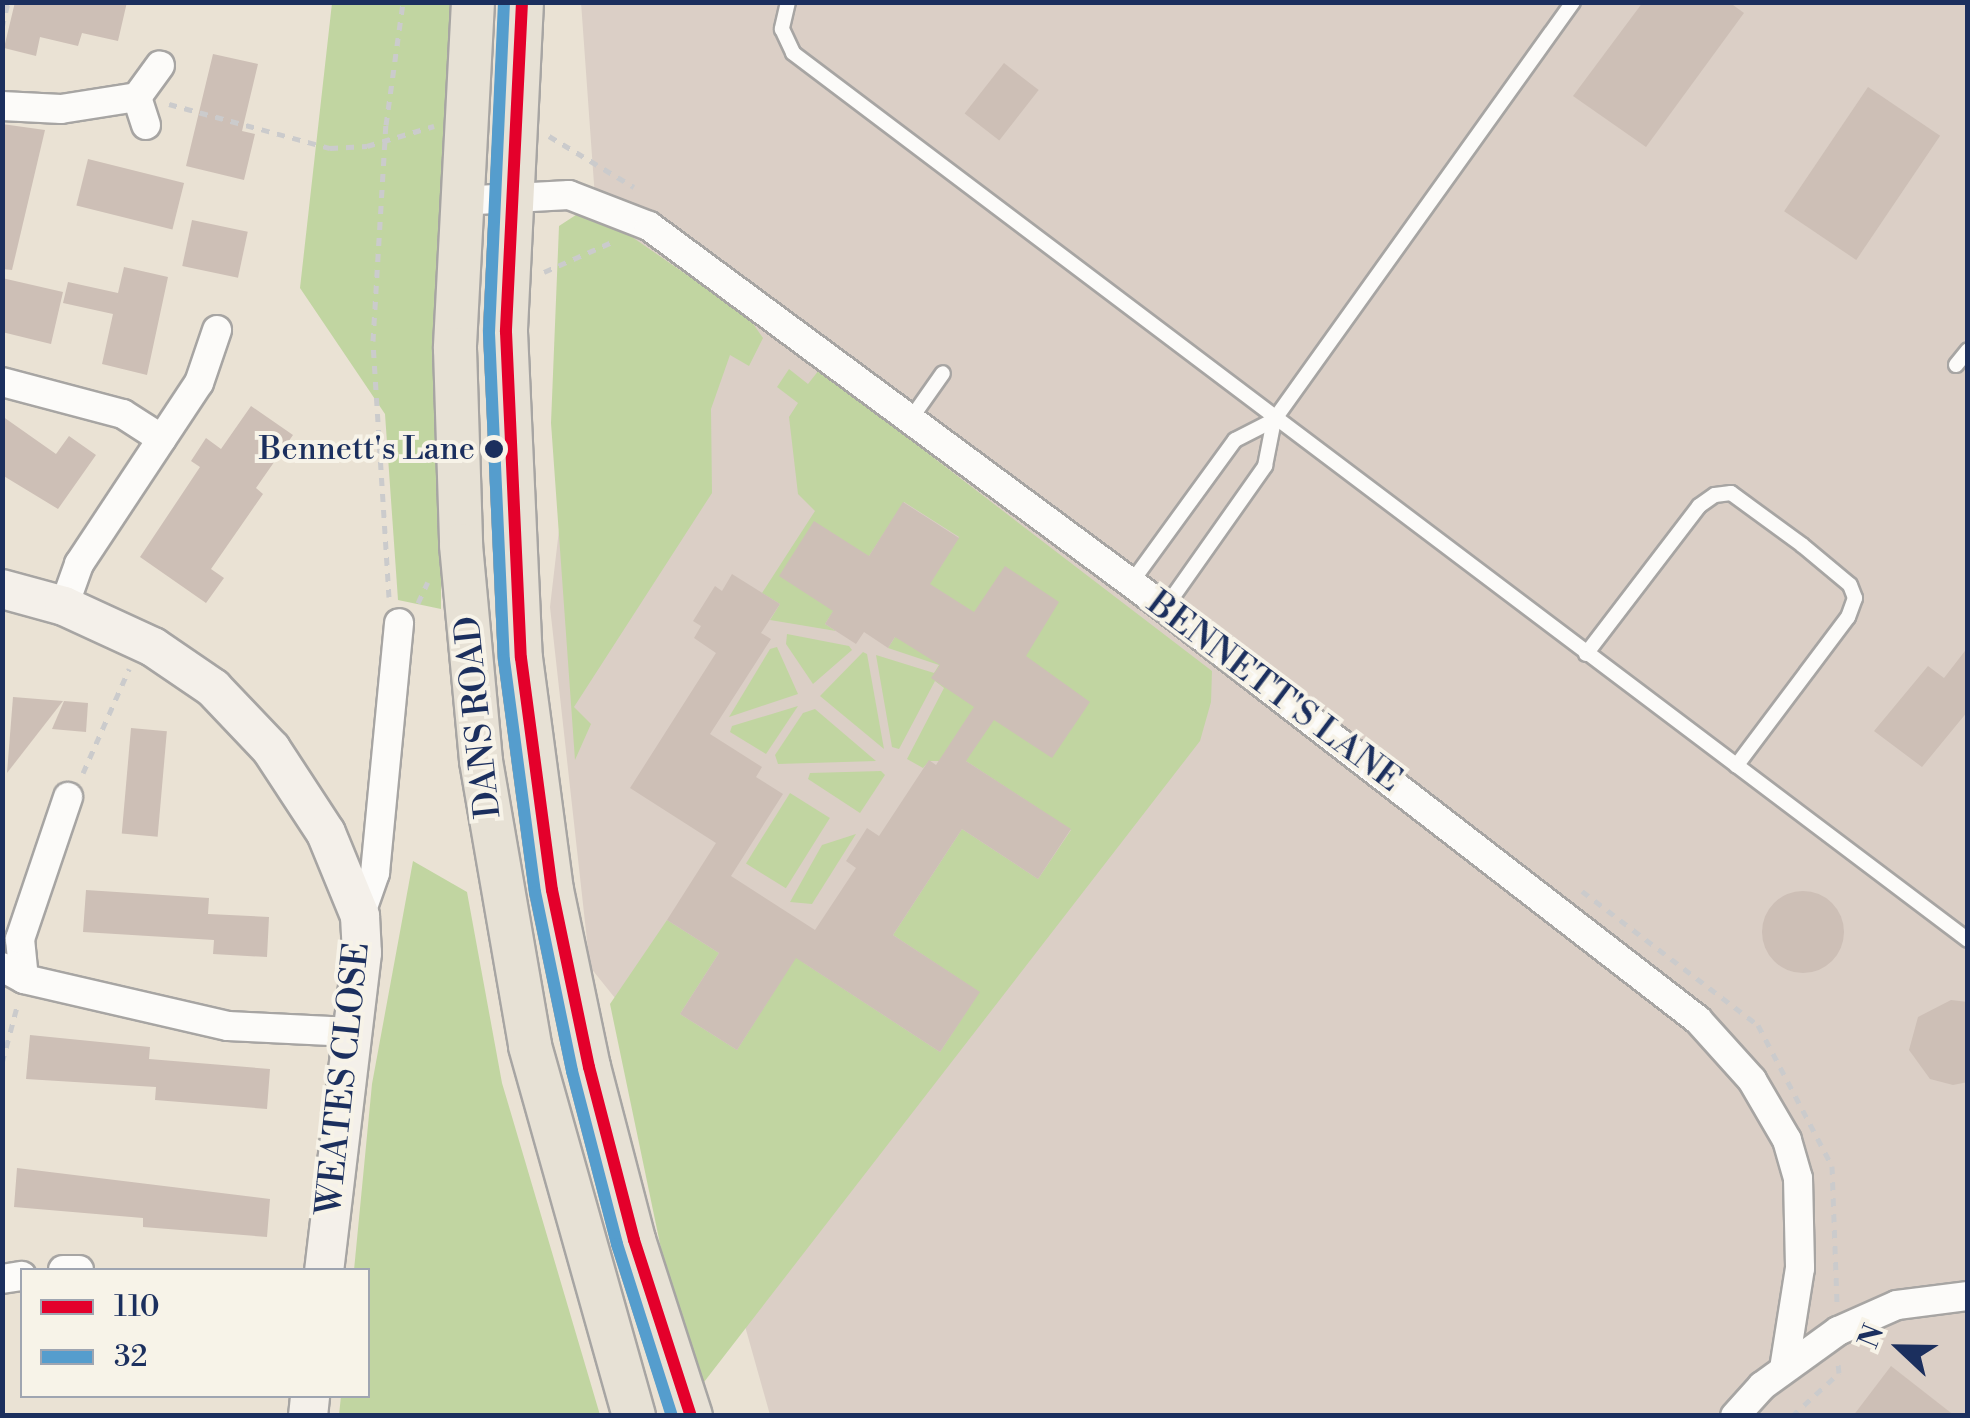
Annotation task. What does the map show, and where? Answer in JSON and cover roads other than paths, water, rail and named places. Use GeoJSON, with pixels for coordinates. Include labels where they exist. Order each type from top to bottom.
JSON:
{"type":"FeatureCollection","features":[{"type":"Feature","properties":{"kind":"main road","name":"DANS ROAD"},"geometry":{"type":"LineString","coordinates":[[472,2],[458,201],[460,545],[500,898],[558,1162],[634,1416]]}},
{"type":"Feature","properties":{"kind":"main road","name":"DANS ROAD"},"geometry":{"type":"LineString","coordinates":[[522,2],[509,195],[510,492],[521,658],[552,890],[634,1240],[691,1416]]}},
{"type":"Feature","properties":{"kind":"street"},"geometry":{"type":"LineString","coordinates":[[2,106],[61,109],[137,97],[160,65]]}},
{"type":"Feature","properties":{"kind":"street"},"geometry":{"type":"LineString","coordinates":[[137,97],[146,125]]}},
{"type":"Feature","properties":{"kind":"street","name":"BENNETT'S LANE"},"geometry":{"type":"LineString","coordinates":[[458,201],[509,195],[569,195],[631,215],[1164,608],[1669,995],[1727,1048],[1772,1113],[1798,1178],[1800,1268],[1784,1369]]}},
{"type":"Feature","properties":{"kind":"street"},"geometry":{"type":"LineString","coordinates":[[64,606],[79,564],[200,383],[218,330]]}},
{"type":"Feature","properties":{"kind":"street"},"geometry":{"type":"LineString","coordinates":[[2,382],[123,414],[162,439]]}},
{"type":"Feature","properties":{"kind":"street","name":"WEATES CLOSE"},"geometry":{"type":"LineString","coordinates":[[2,589],[64,606],[141,642],[212,688],[271,749],[326,834],[360,916],[324,1268]]}},
{"type":"Feature","properties":{"kind":"street"},"geometry":{"type":"LineString","coordinates":[[360,916],[376,873],[399,623]]}},
{"type":"Feature","properties":{"kind":"street"},"geometry":{"type":"LineString","coordinates":[[68,796],[20,938],[13,974],[228,1026],[351,1032]]}},
{"type":"Feature","properties":{"kind":"street"},"geometry":{"type":"LineString","coordinates":[[1735,1416],[1784,1369],[1865,1317],[1927,1298],[1968,1296]]}},
{"type":"Feature","properties":{"kind":"lane"},"geometry":{"type":"LineString","coordinates":[[788,2],[782,28],[793,53],[1274,420],[1968,940]]}},
{"type":"Feature","properties":{"kind":"lane"},"geometry":{"type":"LineString","coordinates":[[1164,608],[1265,466],[1274,420],[1572,2]]}},
{"type":"Feature","properties":{"kind":"lane"},"geometry":{"type":"LineString","coordinates":[[1956,364],[1968,350]]}},
{"type":"Feature","properties":{"kind":"lane"},"geometry":{"type":"LineString","coordinates":[[910,420],[944,373]]}},
{"type":"Feature","properties":{"kind":"lane"},"geometry":{"type":"LineString","coordinates":[[1131,584],[1235,440],[1274,420]]}},
{"type":"Feature","properties":{"kind":"lane"},"geometry":{"type":"LineString","coordinates":[[1586,654],[1699,506],[1715,495],[1730,493],[1802,545],[1850,585],[1855,598],[1848,617],[1736,766]]}},
{"type":"Feature","properties":{"kind":"place","name":"Bennett's Lane"},"geometry":{"type":"Point","coordinates":[494,449]}}]}
